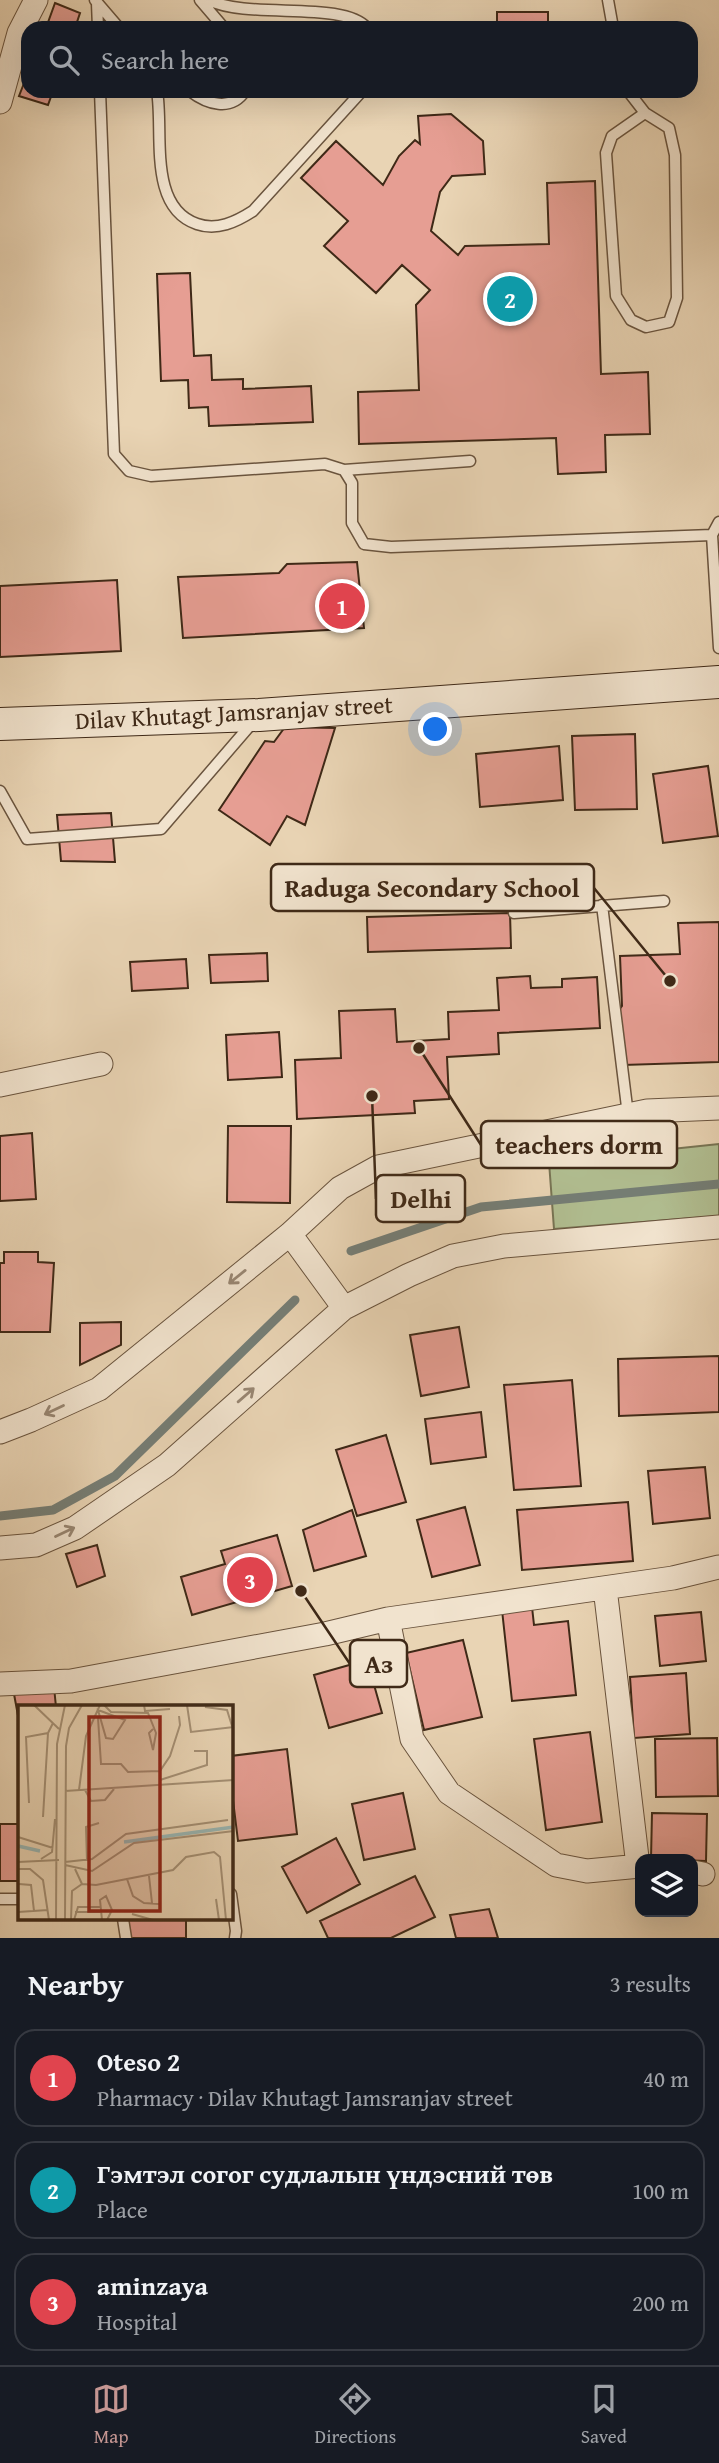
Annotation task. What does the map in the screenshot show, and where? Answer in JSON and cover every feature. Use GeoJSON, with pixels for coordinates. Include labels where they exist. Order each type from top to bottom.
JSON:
{"type":"FeatureCollection","features":[{"type":"Feature","properties":{"kind":"main road","name":"Dilav Khutagt Jamsranjav street"},"geometry":{"type":"LineString","coordinates":[[0,723],[259,715],[719,682]]}},
{"type":"Feature","properties":{"kind":"street"},"geometry":{"type":"LineString","coordinates":[[25,21],[36,0]]}},
{"type":"Feature","properties":{"kind":"street"},"geometry":{"type":"LineString","coordinates":[[0,102],[21,29]]}},
{"type":"Feature","properties":{"kind":"street"},"geometry":{"type":"LineString","coordinates":[[0,1084],[101,1064]]}},
{"type":"Feature","properties":{"kind":"street"},"geometry":{"type":"LineString","coordinates":[[0,1432],[99,1389],[290,1234],[340,1188],[378,1167],[647,1111],[719,1108]]}},
{"type":"Feature","properties":{"kind":"street"},"geometry":{"type":"LineString","coordinates":[[0,1548],[36,1545],[75,1528],[167,1465],[344,1308],[408,1275],[453,1256],[504,1246],[719,1227]]}},
{"type":"Feature","properties":{"kind":"street"},"geometry":{"type":"LineString","coordinates":[[290,1234],[344,1308]]}},
{"type":"Feature","properties":{"kind":"street"},"geometry":{"type":"LineString","coordinates":[[0,1684],[71,1681],[325,1634],[388,1619],[673,1578],[719,1567]]}},
{"type":"Feature","properties":{"kind":"street"},"geometry":{"type":"LineString","coordinates":[[605,1588],[638,1854]]}},
{"type":"Feature","properties":{"kind":"street"},"geometry":{"type":"LineString","coordinates":[[388,1619],[412,1739],[449,1793],[556,1865],[587,1871],[635,1866]]}},
{"type":"Feature","properties":{"kind":"lane"},"geometry":{"type":"LineString","coordinates":[[200,0],[218,21]]}},
{"type":"Feature","properties":{"kind":"lane"},"geometry":{"type":"LineString","coordinates":[[208,0],[245,8],[337,8],[354,14],[360,21]]}},
{"type":"Feature","properties":{"kind":"lane"},"geometry":{"type":"LineString","coordinates":[[608,0],[612,21]]}},
{"type":"Feature","properties":{"kind":"lane"},"geometry":{"type":"LineString","coordinates":[[96,1],[97,21]]}},
{"type":"Feature","properties":{"kind":"lane"},"geometry":{"type":"LineString","coordinates":[[96,1],[113,21]]}},
{"type":"Feature","properties":{"kind":"lane"},"geometry":{"type":"LineString","coordinates":[[100,98],[114,454],[129,471],[151,476],[325,464],[344,470],[470,461]]}},
{"type":"Feature","properties":{"kind":"lane"},"geometry":{"type":"LineString","coordinates":[[158,98],[167,196],[185,218],[194,223],[215,227],[253,211],[356,98]]}},
{"type":"Feature","properties":{"kind":"lane"},"geometry":{"type":"LineString","coordinates":[[202,98],[225,105],[238,98]]}},
{"type":"Feature","properties":{"kind":"lane"},"geometry":{"type":"LineString","coordinates":[[633,98],[645,113],[669,128],[676,155],[677,299],[669,321],[646,327],[631,320],[616,296],[606,153],[612,136],[645,113]]}},
{"type":"Feature","properties":{"kind":"lane"},"geometry":{"type":"LineString","coordinates":[[344,470],[352,483],[352,523],[364,544],[391,547],[712,535]]}},
{"type":"Feature","properties":{"kind":"lane"},"geometry":{"type":"LineString","coordinates":[[719,522],[712,535],[719,648]]}},
{"type":"Feature","properties":{"kind":"lane"},"geometry":{"type":"LineString","coordinates":[[0,791],[27,839],[161,828],[259,715]]}},
{"type":"Feature","properties":{"kind":"lane"},"geometry":{"type":"LineString","coordinates":[[514,913],[664,901]]}},
{"type":"Feature","properties":{"kind":"lane"},"geometry":{"type":"LineString","coordinates":[[602,905],[628,1115]]}},
{"type":"Feature","properties":{"kind":"lane"},"geometry":{"type":"LineString","coordinates":[[0,1899],[18,1899]]}},
{"type":"Feature","properties":{"kind":"lane"},"geometry":{"type":"LineString","coordinates":[[233,1909],[235,1938]]}},
{"type":"Feature","properties":{"kind":"lane"},"geometry":{"type":"LineString","coordinates":[[123,1920],[126,1938]]}},
{"type":"Feature","properties":{"kind":"green space"},"geometry":{"type":"Polygon","coordinates":[[[719,1144],[719,1216],[554,1229],[549,1162],[719,1144]]]}},
{"type":"Feature","properties":{"kind":"building"},"geometry":{"type":"Polygon","coordinates":[[[55,3],[80,13],[77,21],[49,21],[55,3]]]}},
{"type":"Feature","properties":{"kind":"building"},"geometry":{"type":"Polygon","coordinates":[[[497,12],[548,12],[548,21],[497,21],[497,12]]]}},
{"type":"Feature","properties":{"kind":"building"},"geometry":{"type":"Polygon","coordinates":[[[25,98],[50,98],[48,105],[25,98]]]}},
{"type":"Feature","properties":{"kind":"building"},"geometry":{"type":"Polygon","coordinates":[[[451,114],[483,141],[485,174],[452,176],[440,192],[431,231],[458,255],[465,246],[549,244],[547,183],[595,181],[601,374],[648,372],[650,434],[605,435],[606,472],[558,474],[556,438],[359,444],[358,392],[419,390],[416,305],[430,290],[402,265],[376,293],[324,246],[348,221],[301,178],[336,141],[383,185],[399,156],[415,140],[420,144],[418,116],[451,114]]]}},
{"type":"Feature","properties":{"kind":"building"},"geometry":{"type":"Polygon","coordinates":[[[190,273],[194,356],[211,355],[212,380],[243,379],[243,389],[311,386],[313,422],[209,426],[208,407],[189,408],[188,380],[161,381],[157,274],[190,273]]]}},
{"type":"Feature","properties":{"kind":"building"},"geometry":{"type":"Polygon","coordinates":[[[357,562],[364,628],[183,638],[178,577],[279,573],[287,564],[357,562]]]}},
{"type":"Feature","properties":{"kind":"building"},"geometry":{"type":"Polygon","coordinates":[[[117,580],[121,651],[0,657],[0,586],[117,580]]]}},
{"type":"Feature","properties":{"kind":"building"},"geometry":{"type":"Polygon","coordinates":[[[285,727],[335,728],[305,825],[287,816],[270,845],[219,810],[265,741],[274,742],[285,727]]]}},
{"type":"Feature","properties":{"kind":"building"},"geometry":{"type":"Polygon","coordinates":[[[635,734],[637,809],[575,810],[572,736],[635,734]]]}},
{"type":"Feature","properties":{"kind":"building"},"geometry":{"type":"Polygon","coordinates":[[[559,746],[563,800],[480,807],[476,754],[559,746]]]}},
{"type":"Feature","properties":{"kind":"building"},"geometry":{"type":"Polygon","coordinates":[[[708,766],[718,836],[663,843],[653,774],[708,766]]]}},
{"type":"Feature","properties":{"kind":"building"},"geometry":{"type":"Polygon","coordinates":[[[111,813],[115,862],[61,861],[57,815],[111,813]]]}},
{"type":"Feature","properties":{"kind":"building"},"geometry":{"type":"Polygon","coordinates":[[[510,913],[511,948],[368,952],[367,917],[510,913]]]}},
{"type":"Feature","properties":{"kind":"building"},"geometry":{"type":"Polygon","coordinates":[[[719,922],[719,1062],[623,1065],[619,1010],[622,1006],[620,956],[680,954],[678,923],[719,922]]]}},
{"type":"Feature","properties":{"kind":"building"},"geometry":{"type":"Polygon","coordinates":[[[267,953],[268,981],[211,983],[209,955],[267,953]]]}},
{"type":"Feature","properties":{"kind":"building"},"geometry":{"type":"Polygon","coordinates":[[[186,959],[188,988],[132,991],[130,962],[186,959]]]}},
{"type":"Feature","properties":{"kind":"building"},"geometry":{"type":"Polygon","coordinates":[[[530,976],[531,988],[562,987],[562,979],[597,977],[600,1028],[498,1033],[499,1054],[447,1057],[449,1099],[414,1101],[415,1113],[297,1119],[295,1060],[341,1058],[339,1011],[395,1009],[397,1042],[449,1039],[448,1012],[499,1010],[497,978],[530,976]]]}},
{"type":"Feature","properties":{"kind":"building"},"geometry":{"type":"Polygon","coordinates":[[[279,1032],[282,1077],[228,1080],[226,1035],[279,1032]]]}},
{"type":"Feature","properties":{"kind":"building"},"geometry":{"type":"Polygon","coordinates":[[[228,1126],[291,1126],[290,1203],[227,1202],[228,1126]]]}},
{"type":"Feature","properties":{"kind":"building"},"geometry":{"type":"Polygon","coordinates":[[[32,1133],[36,1199],[0,1201],[0,1136],[32,1133]]]}},
{"type":"Feature","properties":{"kind":"building"},"geometry":{"type":"Polygon","coordinates":[[[4,1252],[38,1252],[38,1262],[54,1263],[50,1332],[0,1332],[0,1263],[4,1263],[4,1252]]]}},
{"type":"Feature","properties":{"kind":"building"},"geometry":{"type":"Polygon","coordinates":[[[121,1322],[121,1345],[80,1365],[80,1323],[121,1322]]]}},
{"type":"Feature","properties":{"kind":"building"},"geometry":{"type":"Polygon","coordinates":[[[459,1327],[469,1387],[421,1396],[410,1335],[459,1327]]]}},
{"type":"Feature","properties":{"kind":"building"},"geometry":{"type":"Polygon","coordinates":[[[719,1356],[719,1412],[619,1416],[618,1359],[719,1356]]]}},
{"type":"Feature","properties":{"kind":"building"},"geometry":{"type":"Polygon","coordinates":[[[572,1380],[581,1486],[514,1490],[504,1385],[572,1380]]]}},
{"type":"Feature","properties":{"kind":"building"},"geometry":{"type":"Polygon","coordinates":[[[481,1412],[486,1457],[431,1464],[425,1419],[481,1412]]]}},
{"type":"Feature","properties":{"kind":"building"},"geometry":{"type":"Polygon","coordinates":[[[386,1435],[406,1502],[357,1516],[336,1450],[386,1435]]]}},
{"type":"Feature","properties":{"kind":"building"},"geometry":{"type":"Polygon","coordinates":[[[705,1467],[710,1518],[653,1524],[648,1471],[705,1467]]]}},
{"type":"Feature","properties":{"kind":"building"},"geometry":{"type":"Polygon","coordinates":[[[628,1502],[633,1561],[522,1570],[517,1510],[628,1502]]]}},
{"type":"Feature","properties":{"kind":"building"},"geometry":{"type":"Polygon","coordinates":[[[465,1507],[480,1565],[432,1577],[417,1520],[465,1507]]]}},
{"type":"Feature","properties":{"kind":"building"},"geometry":{"type":"Polygon","coordinates":[[[352,1510],[366,1556],[314,1571],[303,1530],[352,1510]]]}},
{"type":"Feature","properties":{"kind":"building"},"geometry":{"type":"Polygon","coordinates":[[[277,1535],[292,1586],[192,1615],[181,1577],[225,1564],[221,1551],[277,1535]]]}},
{"type":"Feature","properties":{"kind":"building"},"geometry":{"type":"Polygon","coordinates":[[[97,1545],[105,1576],[77,1587],[66,1554],[97,1545]]]}},
{"type":"Feature","properties":{"kind":"building"},"geometry":{"type":"Polygon","coordinates":[[[532,1607],[534,1625],[568,1621],[576,1695],[512,1701],[502,1610],[532,1607]]]}},
{"type":"Feature","properties":{"kind":"building"},"geometry":{"type":"Polygon","coordinates":[[[701,1612],[706,1661],[660,1666],[655,1616],[701,1612]]]}},
{"type":"Feature","properties":{"kind":"building"},"geometry":{"type":"Polygon","coordinates":[[[463,1640],[482,1717],[424,1730],[406,1653],[463,1640]]]}},
{"type":"Feature","properties":{"kind":"building"},"geometry":{"type":"Polygon","coordinates":[[[367,1660],[382,1713],[329,1728],[314,1675],[367,1660]]]}},
{"type":"Feature","properties":{"kind":"building"},"geometry":{"type":"Polygon","coordinates":[[[686,1673],[690,1734],[634,1738],[630,1677],[686,1673]]]}},
{"type":"Feature","properties":{"kind":"building"},"geometry":{"type":"Polygon","coordinates":[[[54,1687],[56,1705],[18,1705],[18,1716],[14,1694],[54,1687]]]}},
{"type":"Feature","properties":{"kind":"building"},"geometry":{"type":"Polygon","coordinates":[[[590,1732],[602,1822],[546,1830],[534,1739],[590,1732]]]}},
{"type":"Feature","properties":{"kind":"building"},"geometry":{"type":"Polygon","coordinates":[[[717,1738],[718,1796],[656,1797],[655,1739],[717,1738]]]}},
{"type":"Feature","properties":{"kind":"building"},"geometry":{"type":"Polygon","coordinates":[[[287,1749],[297,1834],[238,1841],[233,1800],[233,1756],[287,1749]]]}},
{"type":"Feature","properties":{"kind":"building"},"geometry":{"type":"Polygon","coordinates":[[[403,1793],[415,1849],[364,1860],[352,1804],[403,1793]]]}},
{"type":"Feature","properties":{"kind":"building"},"geometry":{"type":"Polygon","coordinates":[[[652,1813],[707,1814],[706,1861],[698,1861],[698,1854],[651,1854],[652,1813]]]}},
{"type":"Feature","properties":{"kind":"building"},"geometry":{"type":"Polygon","coordinates":[[[0,1824],[18,1824],[18,1881],[0,1881],[0,1824]]]}},
{"type":"Feature","properties":{"kind":"building"},"geometry":{"type":"Polygon","coordinates":[[[336,1838],[360,1884],[307,1913],[282,1867],[336,1838]]]}},
{"type":"Feature","properties":{"kind":"building"},"geometry":{"type":"Polygon","coordinates":[[[415,1876],[435,1917],[391,1938],[328,1938],[320,1921],[415,1876]]]}},
{"type":"Feature","properties":{"kind":"building"},"geometry":{"type":"Polygon","coordinates":[[[489,1909],[498,1938],[456,1938],[450,1915],[489,1909]]]}},
{"type":"Feature","properties":{"kind":"building"},"geometry":{"type":"Polygon","coordinates":[[[124,1920],[186,1920],[186,1938],[124,1938],[124,1920]]]}},
{"type":"Feature","properties":{"kind":"waterway"},"geometry":{"type":"LineString","coordinates":[[351,1251],[481,1207],[719,1184]]}},
{"type":"Feature","properties":{"kind":"waterway"},"geometry":{"type":"LineString","coordinates":[[0,1516],[53,1510],[115,1476],[295,1300]]}},
{"type":"Feature","properties":{"kind":"place","name":"Гэмтэл согог судлалын үндэсний төв"},"geometry":{"type":"Point","coordinates":[510,299]}},
{"type":"Feature","properties":{"kind":"place","name":"Oteso 2"},"geometry":{"type":"Point","coordinates":[342,606]}},
{"type":"Feature","properties":{"kind":"place","name":"Raduga Secondary School"},"geometry":{"type":"Point","coordinates":[670,981]}},
{"type":"Feature","properties":{"kind":"place","name":"teachers dorm"},"geometry":{"type":"Point","coordinates":[419,1048]}},
{"type":"Feature","properties":{"kind":"place","name":"Delhi"},"geometry":{"type":"Point","coordinates":[372,1096]}},
{"type":"Feature","properties":{"kind":"place","name":"aminzaya"},"geometry":{"type":"Point","coordinates":[250,1580]}},
{"type":"Feature","properties":{"kind":"place","name":"Аз"},"geometry":{"type":"Point","coordinates":[301,1591]}}]}
